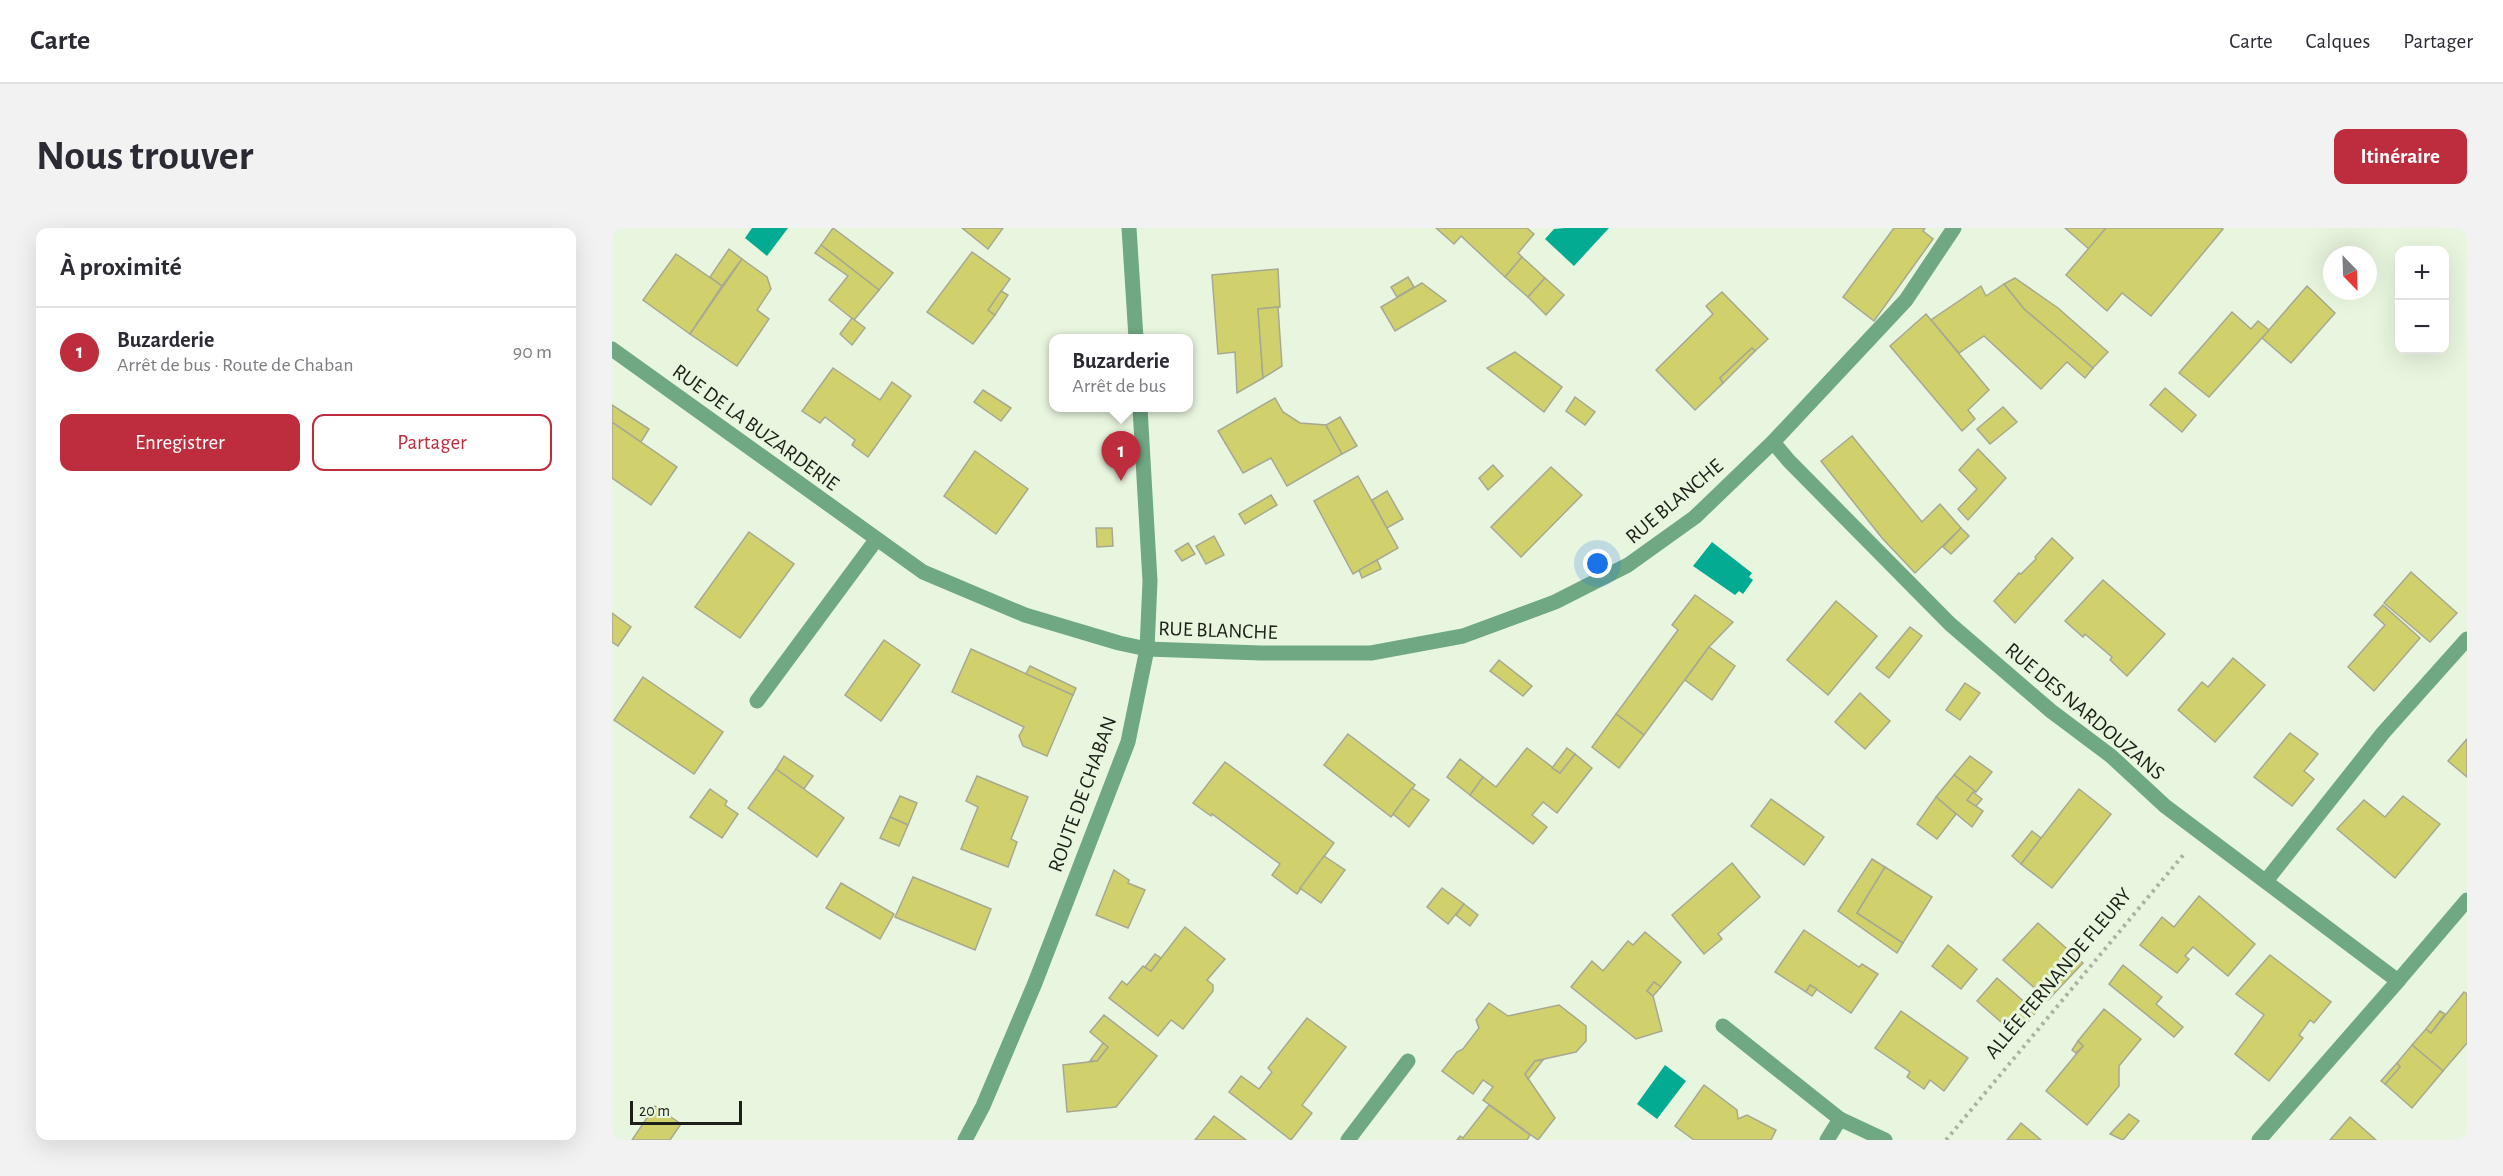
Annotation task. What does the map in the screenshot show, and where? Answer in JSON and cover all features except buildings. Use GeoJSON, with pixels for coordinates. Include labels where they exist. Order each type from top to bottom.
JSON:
{"type":"FeatureCollection","features":[{"type":"Feature","properties":{"kind":"street"},"geometry":{"type":"LineString","coordinates":[[1129,228],[1136,334]]}},
{"type":"Feature","properties":{"kind":"street","name":"RUE BLANCHE"},"geometry":{"type":"LineString","coordinates":[[1147,649],[1261,653],[1371,653],[1463,636],[1555,602],[1628,565],[1695,517],[1773,442],[1906,300],[1953,228]]}},
{"type":"Feature","properties":{"kind":"street","name":"RUE DE LA BUZARDERIE"},"geometry":{"type":"LineString","coordinates":[[612,349],[922,572],[1025,615],[1147,649]]}},
{"type":"Feature","properties":{"kind":"street","name":"ROUTE DE CHABAN"},"geometry":{"type":"LineString","coordinates":[[965,1140],[983,1106],[1035,983],[1128,742],[1147,649],[1150,581],[1140,412]]}},
{"type":"Feature","properties":{"kind":"street","name":"RUE DES NARDOUZANS"},"geometry":{"type":"LineString","coordinates":[[1773,442],[1950,624],[2051,711],[2111,756],[2164,806],[2202,832],[2398,981]]}},
{"type":"Feature","properties":{"kind":"street"},"geometry":{"type":"LineString","coordinates":[[757,701],[876,540]]}},
{"type":"Feature","properties":{"kind":"street"},"geometry":{"type":"LineString","coordinates":[[2266,881],[2383,733],[2467,639]]}},
{"type":"Feature","properties":{"kind":"street"},"geometry":{"type":"LineString","coordinates":[[2259,1140],[2467,900]]}},
{"type":"Feature","properties":{"kind":"street"},"geometry":{"type":"LineString","coordinates":[[1723,1026],[1840,1119],[1885,1140]]}},
{"type":"Feature","properties":{"kind":"street"},"geometry":{"type":"LineString","coordinates":[[1348,1140],[1408,1061]]}},
{"type":"Feature","properties":{"kind":"street"},"geometry":{"type":"LineString","coordinates":[[1827,1140],[1840,1119]]}},
{"type":"Feature","properties":{"kind":"path","name":"ALLÉE FERNANDE FLEURY"},"geometry":{"type":"LineString","coordinates":[[1946,1140],[2202,832]]}},
{"type":"Feature","properties":{"kind":"water"},"geometry":{"type":"Polygon","coordinates":[[[752,228],[788,228],[767,256],[745,238],[752,228]]]}},
{"type":"Feature","properties":{"kind":"water"},"geometry":{"type":"Polygon","coordinates":[[[1609,228],[1574,266],[1545,239],[1554,229],[1609,228]]]}},
{"type":"Feature","properties":{"kind":"water"},"geometry":{"type":"Polygon","coordinates":[[[1712,542],[1752,573],[1749,577],[1753,580],[1743,594],[1739,591],[1735,595],[1693,566],[1712,542]]]}},
{"type":"Feature","properties":{"kind":"water"},"geometry":{"type":"Polygon","coordinates":[[[1665,1065],[1686,1081],[1657,1119],[1637,1104],[1665,1065]]]}},
{"type":"Feature","properties":{"kind":"place","name":"Buzarderie"},"geometry":{"type":"Point","coordinates":[1121,481]}}]}
